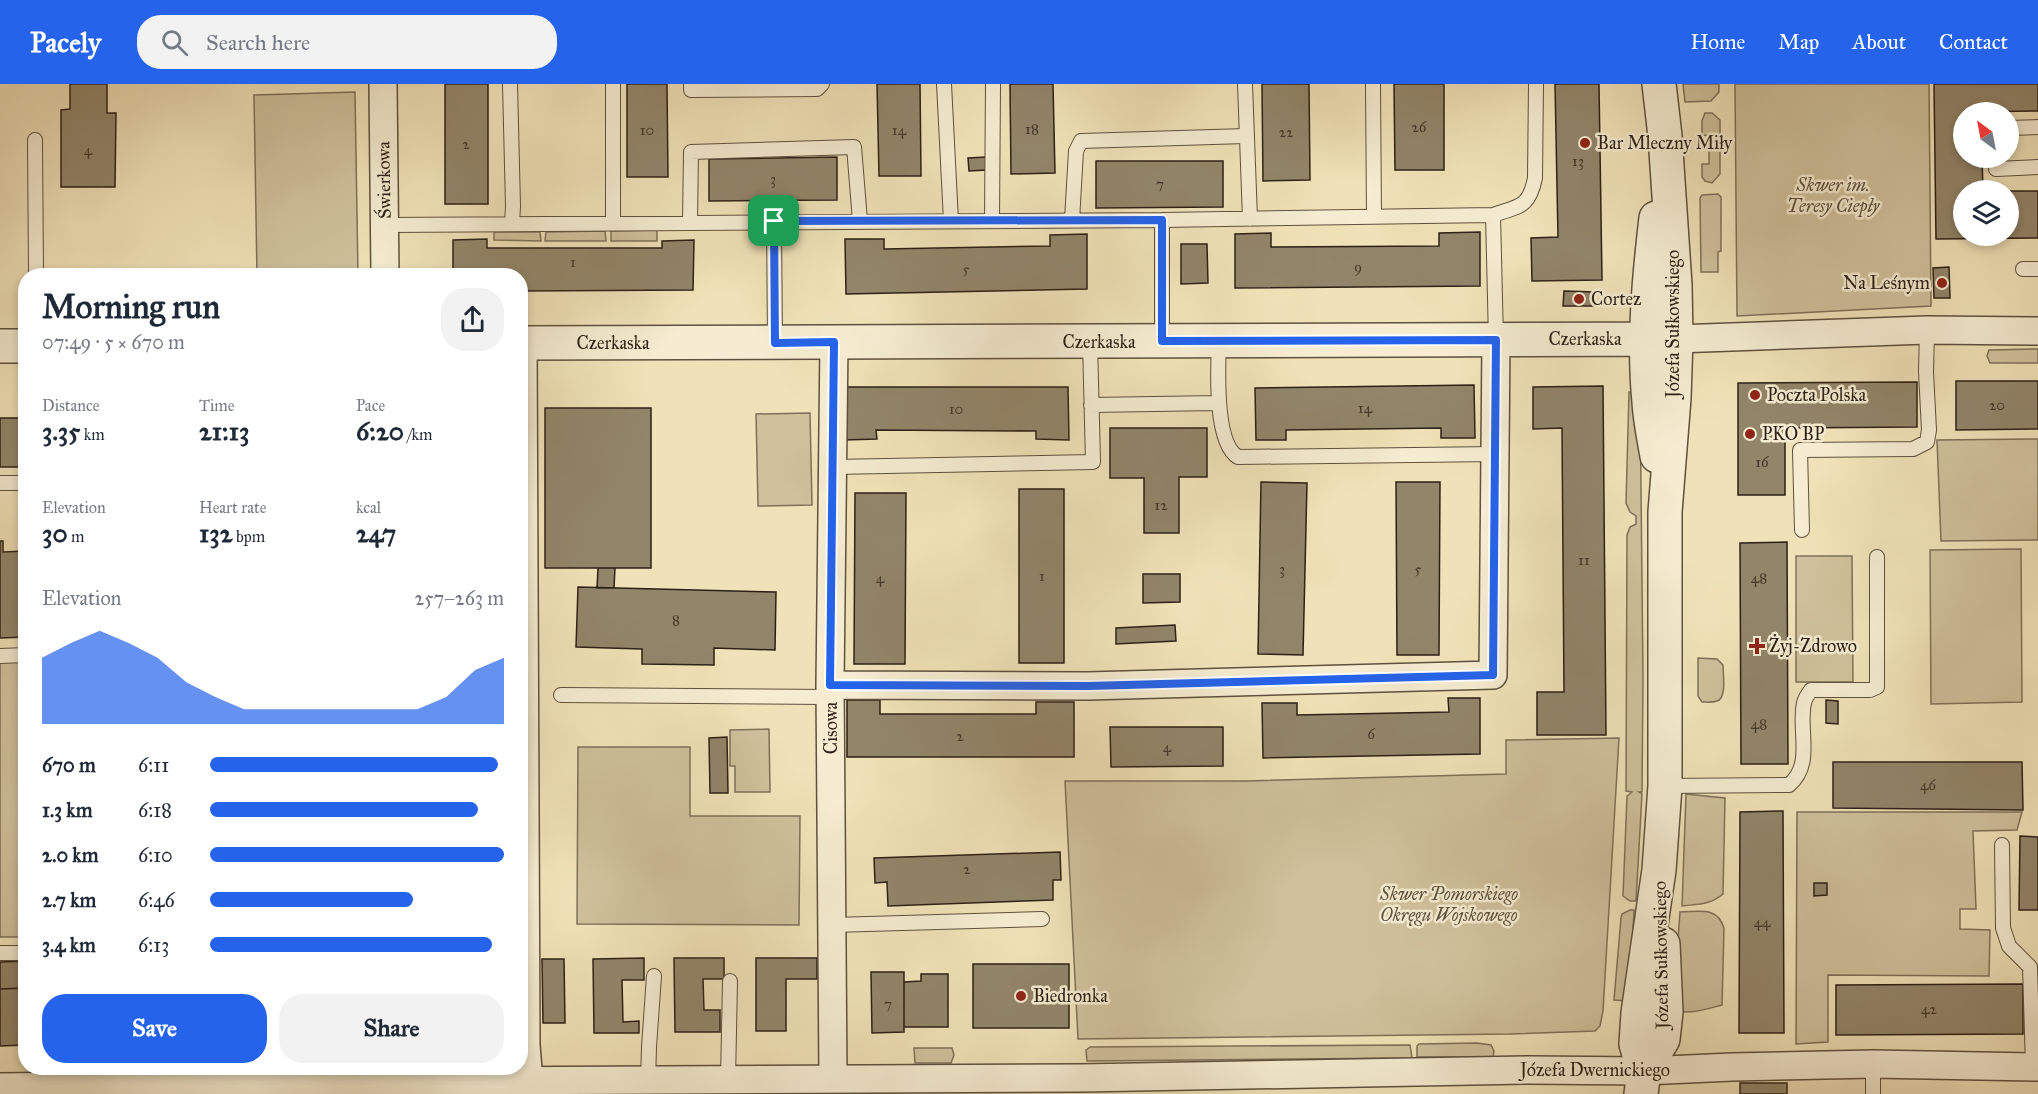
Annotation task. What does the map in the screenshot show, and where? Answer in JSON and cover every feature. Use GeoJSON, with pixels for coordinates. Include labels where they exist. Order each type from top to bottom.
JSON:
{"type":"FeatureCollection","features":[{"type":"Feature","properties":{"kind":"street","name":"Świerkowa"},"geometry":{"type":"LineString","coordinates":[[382,84],[385,268]]}},
{"type":"Feature","properties":{"kind":"street","name":"Józefa Sułkowskiego"},"geometry":{"type":"LineString","coordinates":[[1643,1083],[1663,1039],[1666,1012],[1659,870],[1665,786],[1665,512],[1649,403],[1662,339],[1650,267],[1665,136],[1660,88]]}},
{"type":"Feature","properties":{"kind":"street","name":"Czerkaska"},"geometry":{"type":"LineString","coordinates":[[528,344],[1662,339],[1927,330],[2038,331]]}},
{"type":"Feature","properties":{"kind":"street"},"geometry":{"type":"LineString","coordinates":[[830,691],[1493,675],[1496,340]]}},
{"type":"Feature","properties":{"kind":"street","name":"Cisowa"},"geometry":{"type":"LineString","coordinates":[[833,1078],[830,691],[834,342]]}},
{"type":"Feature","properties":{"kind":"street"},"geometry":{"type":"LineString","coordinates":[[0,346],[18,346]]}},
{"type":"Feature","properties":{"kind":"street","name":"Józefa Dwernickiego"},"geometry":{"type":"LineString","coordinates":[[12,1089],[130,1090],[183,1082],[484,1088],[528,1082],[1081,1078],[1540,1070],[1643,1083],[1732,1067],[1873,1064],[2036,1067]]}},
{"type":"Feature","properties":{"kind":"street"},"geometry":{"type":"LineString","coordinates":[[528,1075],[528,1082]]}},
{"type":"Feature","properties":{"kind":"lane"},"geometry":{"type":"LineString","coordinates":[[510,84],[512,224]]}},
{"type":"Feature","properties":{"kind":"lane"},"geometry":{"type":"LineString","coordinates":[[612,223],[613,84]]}},
{"type":"Feature","properties":{"kind":"lane"},"geometry":{"type":"LineString","coordinates":[[691,84],[692,90],[703,90],[817,89],[822,84]]}},
{"type":"Feature","properties":{"kind":"lane"},"geometry":{"type":"LineString","coordinates":[[944,84],[951,221]]}},
{"type":"Feature","properties":{"kind":"lane"},"geometry":{"type":"LineString","coordinates":[[992,221],[993,84]]}},
{"type":"Feature","properties":{"kind":"lane"},"geometry":{"type":"LineString","coordinates":[[1245,84],[1250,219]]}},
{"type":"Feature","properties":{"kind":"lane"},"geometry":{"type":"LineString","coordinates":[[1373,84],[1374,217]]}},
{"type":"Feature","properties":{"kind":"lane"},"geometry":{"type":"LineString","coordinates":[[385,225],[1162,220],[1493,215],[1523,205],[1532,191],[1535,178],[1536,84]]}},
{"type":"Feature","properties":{"kind":"lane"},"geometry":{"type":"LineString","coordinates":[[2019,128],[2038,127]]}},
{"type":"Feature","properties":{"kind":"lane"},"geometry":{"type":"LineString","coordinates":[[1072,220],[1076,151],[1081,141],[1246,136]]}},
{"type":"Feature","properties":{"kind":"lane"},"geometry":{"type":"LineString","coordinates":[[35,141],[36,268]]}},
{"type":"Feature","properties":{"kind":"lane"},"geometry":{"type":"LineString","coordinates":[[690,222],[691,152],[854,147],[860,221]]}},
{"type":"Feature","properties":{"kind":"lane"},"geometry":{"type":"LineString","coordinates":[[2019,168],[2038,167]]}},
{"type":"Feature","properties":{"kind":"lane"},"geometry":{"type":"LineString","coordinates":[[1996,168],[2017,168]]}},
{"type":"Feature","properties":{"kind":"lane"},"geometry":{"type":"LineString","coordinates":[[1493,215],[1496,340]]}},
{"type":"Feature","properties":{"kind":"lane"},"geometry":{"type":"LineString","coordinates":[[1162,220],[1162,341]]}},
{"type":"Feature","properties":{"kind":"lane"},"geometry":{"type":"LineString","coordinates":[[774,221],[775,343]]}},
{"type":"Feature","properties":{"kind":"lane"},"geometry":{"type":"LineString","coordinates":[[2023,269],[2038,269]]}},
{"type":"Feature","properties":{"kind":"lane"},"geometry":{"type":"LineString","coordinates":[[1802,530],[1800,450],[1912,449],[1927,442],[1929,430],[1926,372],[1927,330]]}},
{"type":"Feature","properties":{"kind":"lane"},"geometry":{"type":"LineString","coordinates":[[1219,341],[1218,403],[1227,445],[1231,453],[1238,457],[1496,454]]}},
{"type":"Feature","properties":{"kind":"lane"},"geometry":{"type":"LineString","coordinates":[[833,467],[1093,462],[1090,342]]}},
{"type":"Feature","properties":{"kind":"lane"},"geometry":{"type":"LineString","coordinates":[[1091,405],[1218,403]]}},
{"type":"Feature","properties":{"kind":"lane"},"geometry":{"type":"LineString","coordinates":[[0,483],[18,483]]}},
{"type":"Feature","properties":{"kind":"lane"},"geometry":{"type":"LineString","coordinates":[[1665,786],[1789,785],[1798,778],[1803,762],[1804,701],[1811,690],[1870,690],[1877,687],[1877,557]]}},
{"type":"Feature","properties":{"kind":"lane"},"geometry":{"type":"LineString","coordinates":[[0,656],[18,655]]}},
{"type":"Feature","properties":{"kind":"lane"},"geometry":{"type":"LineString","coordinates":[[561,694],[830,691]]}},
{"type":"Feature","properties":{"kind":"lane"},"geometry":{"type":"LineString","coordinates":[[2002,845],[2003,928],[2009,946],[2030,967],[2036,1067]]}},
{"type":"Feature","properties":{"kind":"lane"},"geometry":{"type":"LineString","coordinates":[[832,925],[1042,919]]}},
{"type":"Feature","properties":{"kind":"lane"},"geometry":{"type":"LineString","coordinates":[[0,953],[18,952]]}},
{"type":"Feature","properties":{"kind":"lane"},"geometry":{"type":"LineString","coordinates":[[648,1081],[648,1047],[654,976]]}},
{"type":"Feature","properties":{"kind":"lane"},"geometry":{"type":"LineString","coordinates":[[728,1080],[730,981]]}},
{"type":"Feature","properties":{"kind":"lane"},"geometry":{"type":"LineString","coordinates":[[1873,1064],[1873,1094]]}},
{"type":"Feature","properties":{"kind":"green space"},"geometry":{"type":"Polygon","coordinates":[[[1683,84],[1719,84],[1719,92],[1711,101],[1685,102],[1683,84]]]}},
{"type":"Feature","properties":{"kind":"green space","name":"Skwer im. Teresy Ciepły"},"geometry":{"type":"Polygon","coordinates":[[[1735,84],[1929,84],[1931,306],[1737,316],[1735,84]]]}},
{"type":"Feature","properties":{"kind":"green space"},"geometry":{"type":"Polygon","coordinates":[[[355,92],[358,268],[257,268],[254,95],[355,92]]]}},
{"type":"Feature","properties":{"kind":"green space"},"geometry":{"type":"Polygon","coordinates":[[[1705,113],[1712,113],[1720,120],[1720,174],[1712,183],[1705,181],[1702,177],[1702,164],[1709,164],[1709,136],[1702,135],[1702,121],[1705,113]]]}},
{"type":"Feature","properties":{"kind":"green space"},"geometry":{"type":"Polygon","coordinates":[[[1718,194],[1721,197],[1721,251],[1718,252],[1718,272],[1701,272],[1700,198],[1702,195],[1718,194]]]}},
{"type":"Feature","properties":{"kind":"green space"},"geometry":{"type":"Polygon","coordinates":[[[657,230],[657,241],[611,241],[611,231],[657,230]]]}},
{"type":"Feature","properties":{"kind":"green space"},"geometry":{"type":"Polygon","coordinates":[[[605,231],[606,241],[545,241],[546,232],[605,231]]]}},
{"type":"Feature","properties":{"kind":"green space"},"geometry":{"type":"Polygon","coordinates":[[[494,232],[540,232],[541,241],[494,240],[494,232]]]}},
{"type":"Feature","properties":{"kind":"green space"},"geometry":{"type":"Polygon","coordinates":[[[2038,349],[2038,363],[1990,363],[1987,356],[1989,350],[2038,349]]]}},
{"type":"Feature","properties":{"kind":"green space"},"geometry":{"type":"Polygon","coordinates":[[[1629,392],[1640,392],[1643,678],[1642,792],[1639,792],[1642,794],[1636,901],[1630,901],[1623,896],[1627,796],[1632,792],[1626,791],[1627,535],[1630,527],[1636,524],[1636,516],[1630,512],[1626,503],[1629,392]]]}},
{"type":"Feature","properties":{"kind":"green space"},"geometry":{"type":"Polygon","coordinates":[[[810,413],[812,505],[758,506],[756,414],[810,413]]]}},
{"type":"Feature","properties":{"kind":"green space"},"geometry":{"type":"Polygon","coordinates":[[[2038,439],[2038,540],[1941,541],[1937,440],[2038,439]]]}},
{"type":"Feature","properties":{"kind":"green space"},"geometry":{"type":"Polygon","coordinates":[[[2021,549],[2022,702],[1931,704],[1930,550],[2021,549]]]}},
{"type":"Feature","properties":{"kind":"green space"},"geometry":{"type":"Polygon","coordinates":[[[1796,556],[1852,556],[1853,682],[1796,682],[1796,556]]]}},
{"type":"Feature","properties":{"kind":"green space"},"geometry":{"type":"Polygon","coordinates":[[[0,657],[18,657],[18,937],[0,937],[0,657]]]}},
{"type":"Feature","properties":{"kind":"green space"},"geometry":{"type":"Polygon","coordinates":[[[1698,658],[1717,659],[1723,665],[1723,691],[1717,701],[1702,702],[1698,696],[1698,658]]]}},
{"type":"Feature","properties":{"kind":"green space"},"geometry":{"type":"Polygon","coordinates":[[[769,729],[770,792],[735,792],[735,766],[730,766],[730,730],[769,729]]]}},
{"type":"Feature","properties":{"kind":"green space","name":"Skwer Pomorskiego Okręgu Wojskowego"},"geometry":{"type":"Polygon","coordinates":[[[1619,738],[1603,1011],[1600,1026],[1595,1031],[1078,1039],[1065,781],[1245,781],[1506,774],[1506,740],[1619,738]]]}},
{"type":"Feature","properties":{"kind":"green space"},"geometry":{"type":"Polygon","coordinates":[[[578,747],[690,747],[690,816],[800,816],[799,925],[577,924],[578,747]]]}},
{"type":"Feature","properties":{"kind":"green space"},"geometry":{"type":"Polygon","coordinates":[[[1686,794],[1725,798],[1723,894],[1709,902],[1682,906],[1686,794]]]}},
{"type":"Feature","properties":{"kind":"green space"},"geometry":{"type":"Polygon","coordinates":[[[1797,812],[2022,812],[2017,830],[1973,831],[1976,909],[1960,909],[1960,929],[1990,930],[1989,976],[1828,975],[1828,1042],[1796,1044],[1797,812]]]}},
{"type":"Feature","properties":{"kind":"green space"},"geometry":{"type":"Polygon","coordinates":[[[1634,910],[1634,914],[1628,1001],[1614,1000],[1621,918],[1622,914],[1634,910]]]}},
{"type":"Feature","properties":{"kind":"green space"},"geometry":{"type":"Polygon","coordinates":[[[1680,912],[1712,913],[1721,921],[1724,928],[1722,1005],[1692,1012],[1673,1010],[1680,912]]]}},
{"type":"Feature","properties":{"kind":"green space"},"geometry":{"type":"Polygon","coordinates":[[[1477,1043],[1491,1045],[1494,1051],[1493,1057],[1417,1057],[1419,1044],[1477,1043]]]}},
{"type":"Feature","properties":{"kind":"green space"},"geometry":{"type":"Polygon","coordinates":[[[1410,1045],[1412,1058],[1087,1061],[1086,1050],[1090,1047],[1410,1045]]]}},
{"type":"Feature","properties":{"kind":"green space"},"geometry":{"type":"Polygon","coordinates":[[[914,1048],[952,1048],[954,1055],[951,1063],[915,1063],[914,1048]]]}},
{"type":"Feature","properties":{"kind":"building"},"geometry":{"type":"Polygon","coordinates":[[[70,84],[107,84],[107,113],[116,113],[115,187],[61,187],[61,110],[70,109],[70,84]]]}},
{"type":"Feature","properties":{"kind":"building"},"geometry":{"type":"Polygon","coordinates":[[[445,84],[488,84],[488,204],[445,204],[445,84]]]}},
{"type":"Feature","properties":{"kind":"building"},"geometry":{"type":"Polygon","coordinates":[[[627,84],[667,84],[668,177],[627,177],[627,84]]]}},
{"type":"Feature","properties":{"kind":"building"},"geometry":{"type":"Polygon","coordinates":[[[877,84],[920,84],[921,176],[879,176],[877,84]]]}},
{"type":"Feature","properties":{"kind":"building"},"geometry":{"type":"Polygon","coordinates":[[[1010,84],[1053,84],[1055,173],[1011,174],[1010,84]]]}},
{"type":"Feature","properties":{"kind":"building"},"geometry":{"type":"Polygon","coordinates":[[[1262,84],[1309,84],[1310,180],[1263,181],[1262,84]]]}},
{"type":"Feature","properties":{"kind":"building"},"geometry":{"type":"Polygon","coordinates":[[[1394,84],[1444,84],[1444,170],[1395,170],[1394,84]]]}},
{"type":"Feature","properties":{"kind":"building"},"geometry":{"type":"Polygon","coordinates":[[[1555,84],[1599,84],[1602,280],[1532,281],[1531,238],[1558,237],[1555,84]]]}},
{"type":"Feature","properties":{"kind":"building"},"geometry":{"type":"Polygon","coordinates":[[[1934,84],[2038,84],[2038,111],[2019,111],[2019,102],[1953,102],[1953,168],[1982,168],[1983,180],[1953,180],[1953,239],[1936,239],[1934,84]]]}},
{"type":"Feature","properties":{"kind":"building"},"geometry":{"type":"Polygon","coordinates":[[[837,157],[837,200],[709,201],[709,159],[837,157]]]}},
{"type":"Feature","properties":{"kind":"building"},"geometry":{"type":"Polygon","coordinates":[[[986,157],[987,170],[969,171],[968,158],[986,157]]]}},
{"type":"Feature","properties":{"kind":"building"},"geometry":{"type":"Polygon","coordinates":[[[1096,161],[1223,161],[1223,207],[1096,208],[1096,161]]]}},
{"type":"Feature","properties":{"kind":"building"},"geometry":{"type":"Polygon","coordinates":[[[2019,191],[2038,191],[2038,238],[2019,238],[2019,191]]]}},
{"type":"Feature","properties":{"kind":"building"},"geometry":{"type":"Polygon","coordinates":[[[1480,232],[1480,286],[1235,288],[1235,234],[1271,233],[1271,247],[1439,246],[1439,233],[1480,232]]]}},
{"type":"Feature","properties":{"kind":"building"},"geometry":{"type":"Polygon","coordinates":[[[1087,234],[1087,289],[846,294],[845,239],[884,239],[884,249],[1050,246],[1050,235],[1087,234]]]}},
{"type":"Feature","properties":{"kind":"building"},"geometry":{"type":"Polygon","coordinates":[[[487,239],[487,248],[662,248],[662,241],[694,240],[693,290],[528,291],[528,268],[453,268],[453,240],[487,239]]]}},
{"type":"Feature","properties":{"kind":"building"},"geometry":{"type":"Polygon","coordinates":[[[1181,244],[1207,244],[1208,283],[1181,284],[1181,244]]]}},
{"type":"Feature","properties":{"kind":"building","name":"Na Leśnym"},"geometry":{"type":"Polygon","coordinates":[[[1949,267],[1950,298],[1934,298],[1933,268],[1949,267]]]}},
{"type":"Feature","properties":{"kind":"building","name":"Cortez"},"geometry":{"type":"Polygon","coordinates":[[[1564,291],[1595,292],[1594,306],[1563,306],[1564,291]]]}},
{"type":"Feature","properties":{"kind":"building"},"geometry":{"type":"Polygon","coordinates":[[[1956,381],[2038,381],[2038,429],[1956,430],[1956,381]]]}},
{"type":"Feature","properties":{"kind":"building"},"geometry":{"type":"Polygon","coordinates":[[[1917,382],[1917,427],[1785,428],[1785,495],[1738,495],[1738,383],[1917,382]]]}},
{"type":"Feature","properties":{"kind":"building"},"geometry":{"type":"Polygon","coordinates":[[[1474,385],[1475,438],[1441,438],[1441,428],[1286,430],[1286,440],[1256,440],[1255,388],[1474,385]]]}},
{"type":"Feature","properties":{"kind":"building"},"geometry":{"type":"Polygon","coordinates":[[[1603,386],[1606,735],[1537,735],[1537,692],[1564,692],[1562,428],[1533,429],[1533,387],[1603,386]]]}},
{"type":"Feature","properties":{"kind":"building"},"geometry":{"type":"Polygon","coordinates":[[[843,387],[1068,387],[1069,440],[1036,439],[1036,431],[876,430],[877,439],[844,440],[843,387]]]}},
{"type":"Feature","properties":{"kind":"building"},"geometry":{"type":"Polygon","coordinates":[[[545,408],[651,408],[651,568],[545,568],[545,408]]]}},
{"type":"Feature","properties":{"kind":"building"},"geometry":{"type":"Polygon","coordinates":[[[0,418],[18,418],[18,467],[0,467],[0,418]]]}},
{"type":"Feature","properties":{"kind":"building"},"geometry":{"type":"Polygon","coordinates":[[[1110,428],[1207,428],[1207,477],[1179,477],[1179,533],[1144,533],[1144,478],[1110,478],[1110,428]]]}},
{"type":"Feature","properties":{"kind":"building"},"geometry":{"type":"Polygon","coordinates":[[[1261,482],[1307,483],[1303,655],[1258,654],[1261,482]]]}},
{"type":"Feature","properties":{"kind":"building"},"geometry":{"type":"Polygon","coordinates":[[[1396,482],[1440,482],[1439,655],[1397,655],[1396,482]]]}},
{"type":"Feature","properties":{"kind":"building"},"geometry":{"type":"Polygon","coordinates":[[[1019,489],[1064,489],[1064,663],[1019,663],[1019,489]]]}},
{"type":"Feature","properties":{"kind":"building"},"geometry":{"type":"Polygon","coordinates":[[[855,493],[906,493],[905,664],[854,664],[855,493]]]}},
{"type":"Feature","properties":{"kind":"building"},"geometry":{"type":"Polygon","coordinates":[[[0,541],[3,541],[3,552],[18,551],[18,637],[0,638],[0,541]]]}},
{"type":"Feature","properties":{"kind":"building"},"geometry":{"type":"Polygon","coordinates":[[[1787,542],[1788,764],[1741,764],[1740,543],[1787,542]]]}},
{"type":"Feature","properties":{"kind":"building"},"geometry":{"type":"Polygon","coordinates":[[[598,568],[615,568],[614,588],[597,588],[598,568]]]}},
{"type":"Feature","properties":{"kind":"building"},"geometry":{"type":"Polygon","coordinates":[[[1143,574],[1180,574],[1180,602],[1143,603],[1143,574]]]}},
{"type":"Feature","properties":{"kind":"building"},"geometry":{"type":"Polygon","coordinates":[[[578,587],[776,592],[775,650],[714,648],[714,665],[642,664],[642,649],[576,647],[578,587]]]}},
{"type":"Feature","properties":{"kind":"building"},"geometry":{"type":"Polygon","coordinates":[[[1175,625],[1176,641],[1116,644],[1116,628],[1175,625]]]}},
{"type":"Feature","properties":{"kind":"building"},"geometry":{"type":"Polygon","coordinates":[[[1448,698],[1480,698],[1480,754],[1263,758],[1262,703],[1297,703],[1297,715],[1449,712],[1448,698]]]}},
{"type":"Feature","properties":{"kind":"building"},"geometry":{"type":"Polygon","coordinates":[[[847,700],[880,700],[880,714],[1036,714],[1036,702],[1074,702],[1074,757],[847,757],[847,700]]]}},
{"type":"Feature","properties":{"kind":"building"},"geometry":{"type":"Polygon","coordinates":[[[1826,700],[1838,701],[1838,724],[1826,723],[1826,700]]]}},
{"type":"Feature","properties":{"kind":"building"},"geometry":{"type":"Polygon","coordinates":[[[1110,727],[1223,727],[1223,766],[1111,767],[1110,727]]]}},
{"type":"Feature","properties":{"kind":"building"},"geometry":{"type":"Polygon","coordinates":[[[727,737],[728,793],[710,793],[709,738],[727,737]]]}},
{"type":"Feature","properties":{"kind":"building"},"geometry":{"type":"Polygon","coordinates":[[[1833,762],[2022,762],[2023,810],[1833,808],[1833,762]]]}},
{"type":"Feature","properties":{"kind":"building"},"geometry":{"type":"Polygon","coordinates":[[[1783,811],[1784,1033],[1739,1033],[1740,812],[1783,811]]]}},
{"type":"Feature","properties":{"kind":"building"},"geometry":{"type":"Polygon","coordinates":[[[2020,836],[2038,837],[2038,910],[2019,910],[2020,836]]]}},
{"type":"Feature","properties":{"kind":"building"},"geometry":{"type":"Polygon","coordinates":[[[1060,852],[1061,880],[1053,880],[1053,900],[888,906],[887,882],[875,883],[874,858],[1060,852]]]}},
{"type":"Feature","properties":{"kind":"building"},"geometry":{"type":"Polygon","coordinates":[[[1814,883],[1827,883],[1827,895],[1814,896],[1814,883]]]}},
{"type":"Feature","properties":{"kind":"building"},"geometry":{"type":"Polygon","coordinates":[[[644,958],[644,980],[622,980],[623,1022],[639,1021],[639,1033],[594,1033],[593,959],[644,958]]]}},
{"type":"Feature","properties":{"kind":"building"},"geometry":{"type":"Polygon","coordinates":[[[674,958],[724,958],[724,979],[703,979],[704,1010],[720,1010],[720,1032],[675,1032],[674,958]]]}},
{"type":"Feature","properties":{"kind":"building"},"geometry":{"type":"Polygon","coordinates":[[[756,958],[817,958],[817,979],[786,979],[786,1031],[756,1031],[756,958]]]}},
{"type":"Feature","properties":{"kind":"building"},"geometry":{"type":"Polygon","coordinates":[[[542,959],[564,959],[565,1023],[543,1023],[542,959]]]}},
{"type":"Feature","properties":{"kind":"building"},"geometry":{"type":"Polygon","coordinates":[[[18,961],[18,988],[0,989],[0,962],[18,961]]]}},
{"type":"Feature","properties":{"kind":"building","name":"Biedronka"},"geometry":{"type":"Polygon","coordinates":[[[973,964],[1069,964],[1069,1028],[973,1028],[973,964]]]}},
{"type":"Feature","properties":{"kind":"building"},"geometry":{"type":"Polygon","coordinates":[[[871,972],[904,972],[904,1032],[872,1033],[871,972]]]}},
{"type":"Feature","properties":{"kind":"building"},"geometry":{"type":"Polygon","coordinates":[[[921,974],[948,974],[948,1027],[904,1027],[904,982],[921,981],[921,974]]]}},
{"type":"Feature","properties":{"kind":"building"},"geometry":{"type":"Polygon","coordinates":[[[2023,984],[2023,1034],[1836,1035],[1836,985],[2023,984]]]}},
{"type":"Feature","properties":{"kind":"building"},"geometry":{"type":"Polygon","coordinates":[[[18,988],[18,1045],[0,1046],[0,989],[18,988]]]}},
{"type":"Feature","properties":{"kind":"building"},"geometry":{"type":"Polygon","coordinates":[[[1740,1083],[1787,1083],[1787,1094],[1740,1094],[1740,1083]]]}},
{"type":"Feature","properties":{"kind":"place","name":"Bar Mleczny Miły"},"geometry":{"type":"Point","coordinates":[1585,143]}},
{"type":"Feature","properties":{"kind":"place","name":"Na Leśnym"},"geometry":{"type":"Point","coordinates":[1942,283]}},
{"type":"Feature","properties":{"kind":"place","name":"Cortez"},"geometry":{"type":"Point","coordinates":[1579,299]}},
{"type":"Feature","properties":{"kind":"place","name":"Poczta Polska"},"geometry":{"type":"Point","coordinates":[1755,395]}},
{"type":"Feature","properties":{"kind":"place","name":"PKO BP"},"geometry":{"type":"Point","coordinates":[1750,434]}},
{"type":"Feature","properties":{"kind":"place","name":"Żyj-Zdrowo"},"geometry":{"type":"Point","coordinates":[1757,646]}},
{"type":"Feature","properties":{"kind":"place","name":"Biedronka"},"geometry":{"type":"Point","coordinates":[1021,996]}},
{"type":"Feature","properties":{"kind":"route"},"geometry":{"type":"LineString","coordinates":[[1162,220],[1162,341],[1496,340],[1493,675],[1088,686],[830,685],[834,342],[775,343],[774,221],[1162,220]]}}]}
